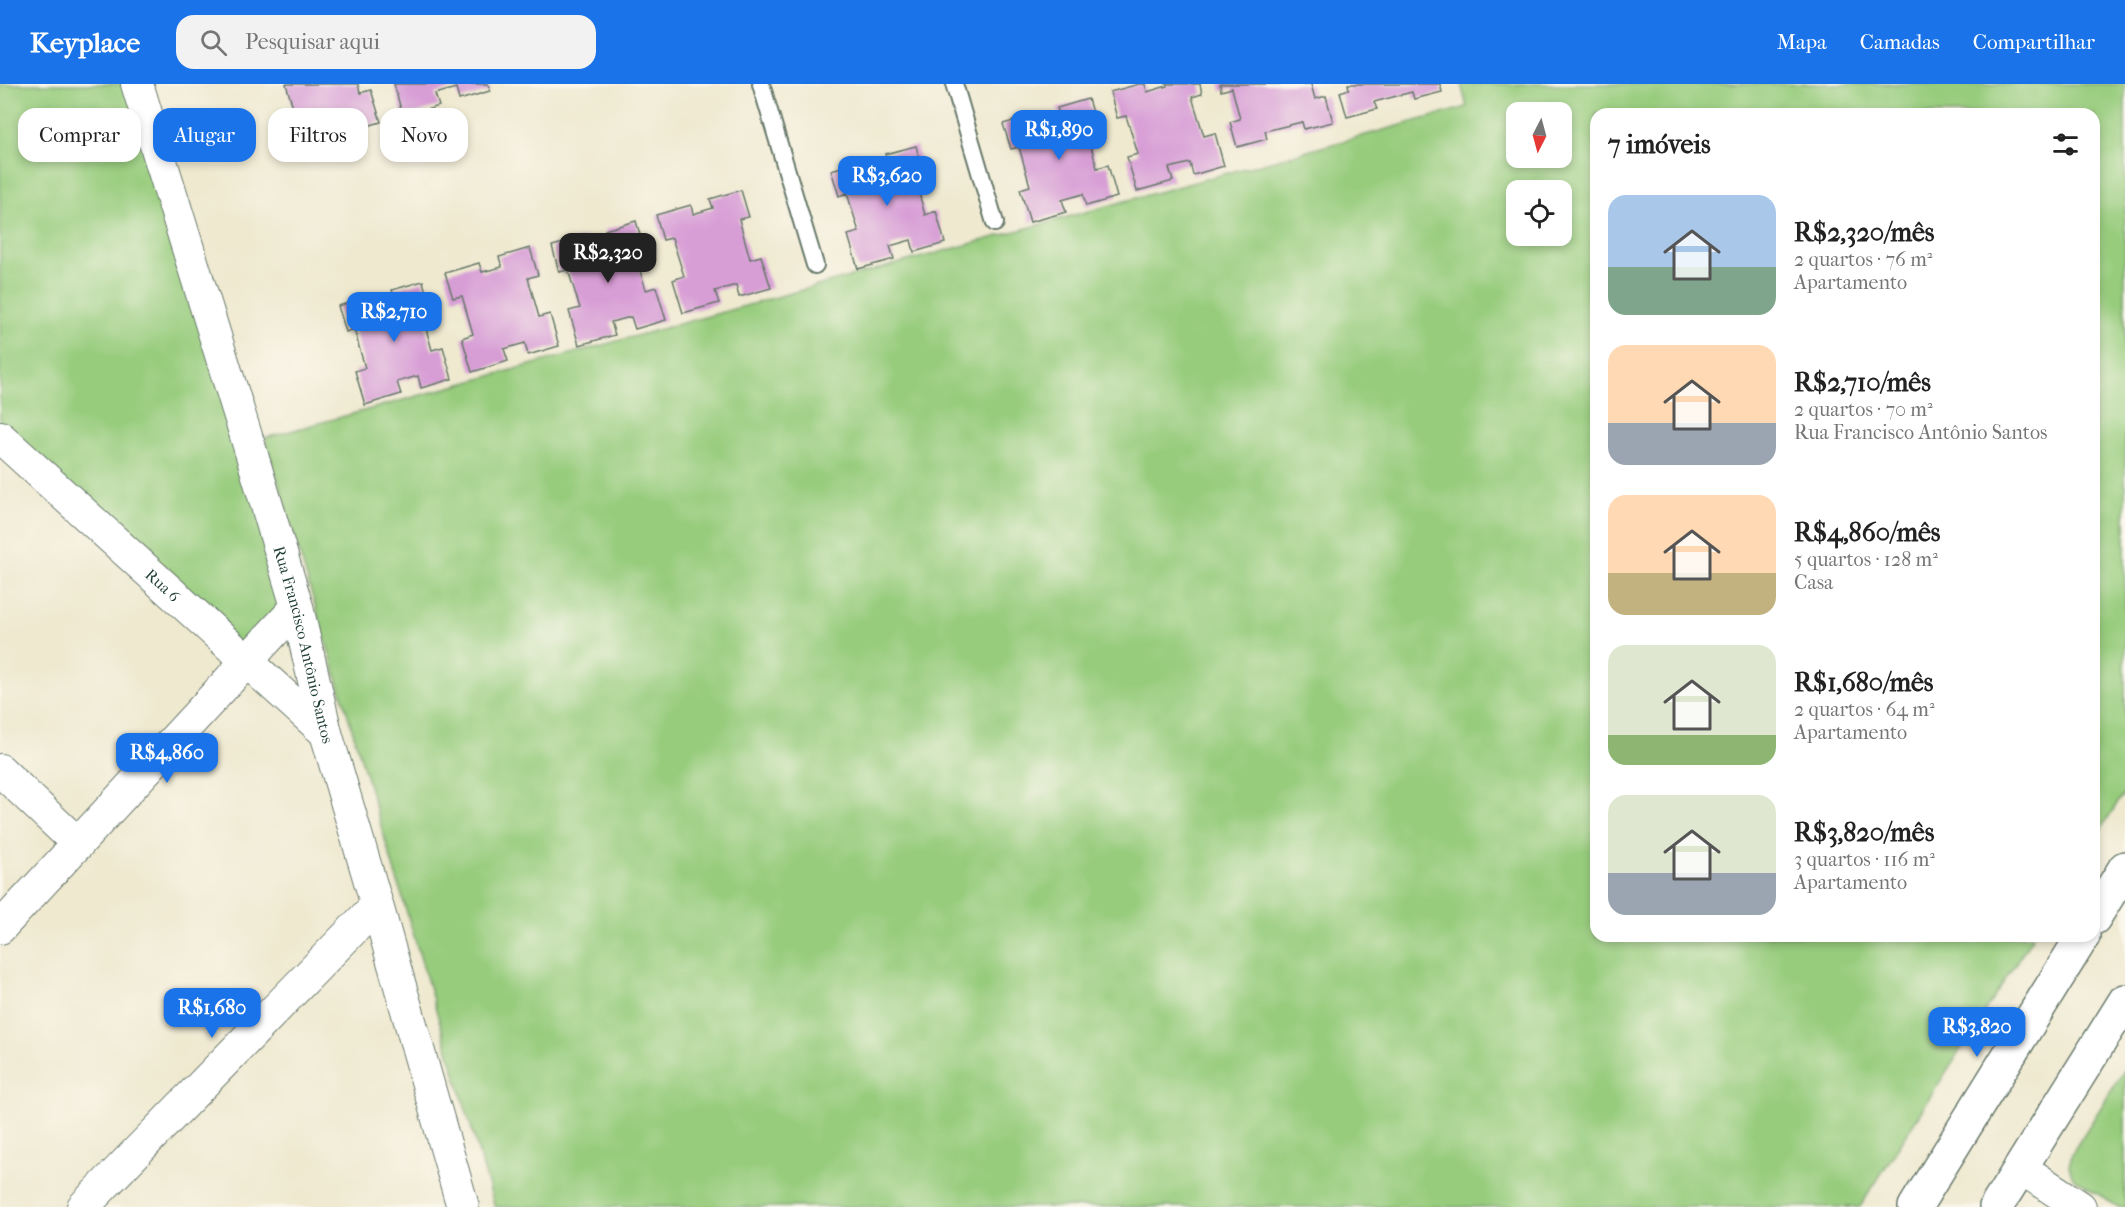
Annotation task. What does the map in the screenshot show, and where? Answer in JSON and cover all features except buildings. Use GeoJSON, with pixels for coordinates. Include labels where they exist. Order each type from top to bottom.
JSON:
{"type":"FeatureCollection","features":[{"type":"Feature","properties":{"kind":"street","name":"Rua Francisco Antônio Santos"},"geometry":{"type":"LineString","coordinates":[[137,84],[297,607],[326,733],[463,1207]]}},
{"type":"Feature","properties":{"kind":"street","name":"Rua 6"},"geometry":{"type":"LineString","coordinates":[[0,437],[326,733]]}},
{"type":"Feature","properties":{"kind":"street"},"geometry":{"type":"LineString","coordinates":[[0,928],[297,607]]}},
{"type":"Feature","properties":{"kind":"street"},"geometry":{"type":"LineString","coordinates":[[0,770],[78,844]]}},
{"type":"Feature","properties":{"kind":"street"},"geometry":{"type":"LineString","coordinates":[[2100,908],[2125,868]]}},
{"type":"Feature","properties":{"kind":"street"},"geometry":{"type":"LineString","coordinates":[[92,1204],[377,905]]}},
{"type":"Feature","properties":{"kind":"street"},"geometry":{"type":"LineString","coordinates":[[1915,1207],[2079,942]]}},
{"type":"Feature","properties":{"kind":"street"},"geometry":{"type":"LineString","coordinates":[[1996,1207],[2125,1001]]}},
{"type":"Feature","properties":{"kind":"street"},"geometry":{"type":"LineString","coordinates":[[2021,1168],[2080,1207]]}},
{"type":"Feature","properties":{"kind":"lane"},"geometry":{"type":"LineString","coordinates":[[761,84],[815,264]]}},
{"type":"Feature","properties":{"kind":"lane"},"geometry":{"type":"LineString","coordinates":[[955,87],[995,223]]}},
{"type":"Feature","properties":{"kind":"green space"},"geometry":{"type":"Polygon","coordinates":[[[0,84],[137,84],[153,136],[153,162],[161,162],[297,607],[246,661],[0,425],[0,84]]]}},
{"type":"Feature","properties":{"kind":"green space"},"geometry":{"type":"Polygon","coordinates":[[[1461,84],[2125,84],[2125,791],[2100,831],[2100,108],[1590,108],[1590,942],[2029,942],[1860,1207],[495,1207],[265,438],[1467,107],[1461,84]]]}},
{"type":"Feature","properties":{"kind":"green space"},"geometry":{"type":"Polygon","coordinates":[[[2125,1069],[2125,1207],[2118,1207],[2073,1178],[2069,1166],[2072,1153],[2125,1069]]]}}]}
